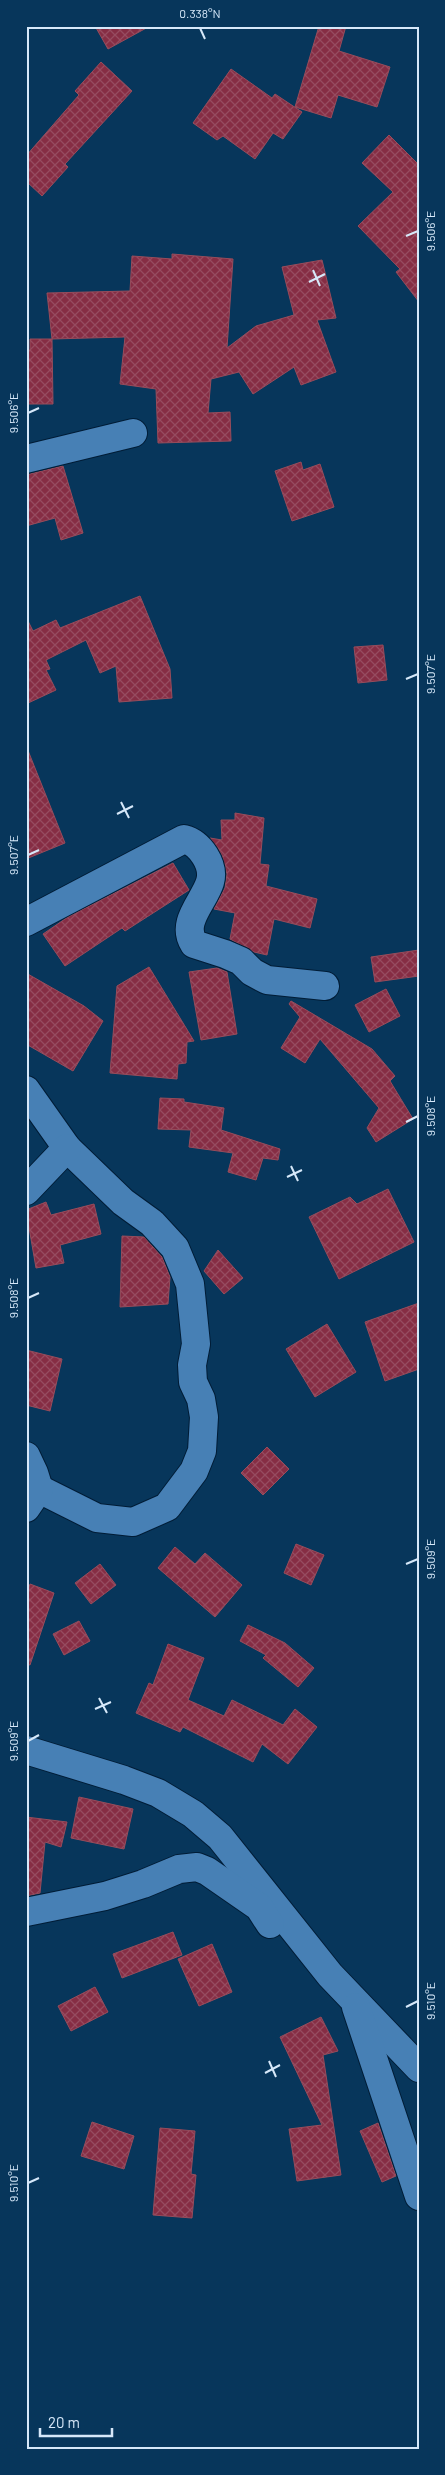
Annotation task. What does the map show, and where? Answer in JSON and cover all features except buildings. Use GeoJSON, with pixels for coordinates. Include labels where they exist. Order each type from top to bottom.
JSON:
{"type":"FeatureCollection","features":[{"type":"Feature","properties":{"kind":"street"},"geometry":{"type":"LineString","coordinates":[[26,459],[133,433]]}},
{"type":"Feature","properties":{"kind":"street"},"geometry":{"type":"LineString","coordinates":[[26,922],[184,839],[194,842],[200,848],[208,863],[210,881],[192,920],[190,938],[194,944],[241,961],[252,972],[267,980],[325,986]]}},
{"type":"Feature","properties":{"kind":"street"},"geometry":{"type":"LineString","coordinates":[[26,1090],[67,1148],[123,1202],[152,1223],[175,1248],[190,1284],[196,1344],[192,1365],[193,1382],[201,1400],[204,1417],[202,1451],[194,1471],[167,1507],[133,1522],[97,1518],[32,1499],[34,1473],[26,1456]]}},
{"type":"Feature","properties":{"kind":"street"},"geometry":{"type":"LineString","coordinates":[[26,1190],[67,1148]]}},
{"type":"Feature","properties":{"kind":"street"},"geometry":{"type":"LineString","coordinates":[[26,1750],[124,1780],[158,1793],[193,1814],[220,1837],[330,1975],[419,2068]]}},
{"type":"Feature","properties":{"kind":"street"},"geometry":{"type":"LineString","coordinates":[[197,1867],[220,1837]]}},
{"type":"Feature","properties":{"kind":"street"},"geometry":{"type":"LineString","coordinates":[[26,1912],[104,1896],[179,1870],[197,1867],[207,1871],[259,1907],[271,1926],[297,1951],[330,1975]]}},
{"type":"Feature","properties":{"kind":"street"},"geometry":{"type":"LineString","coordinates":[[353,1998],[419,2196]]}}]}
